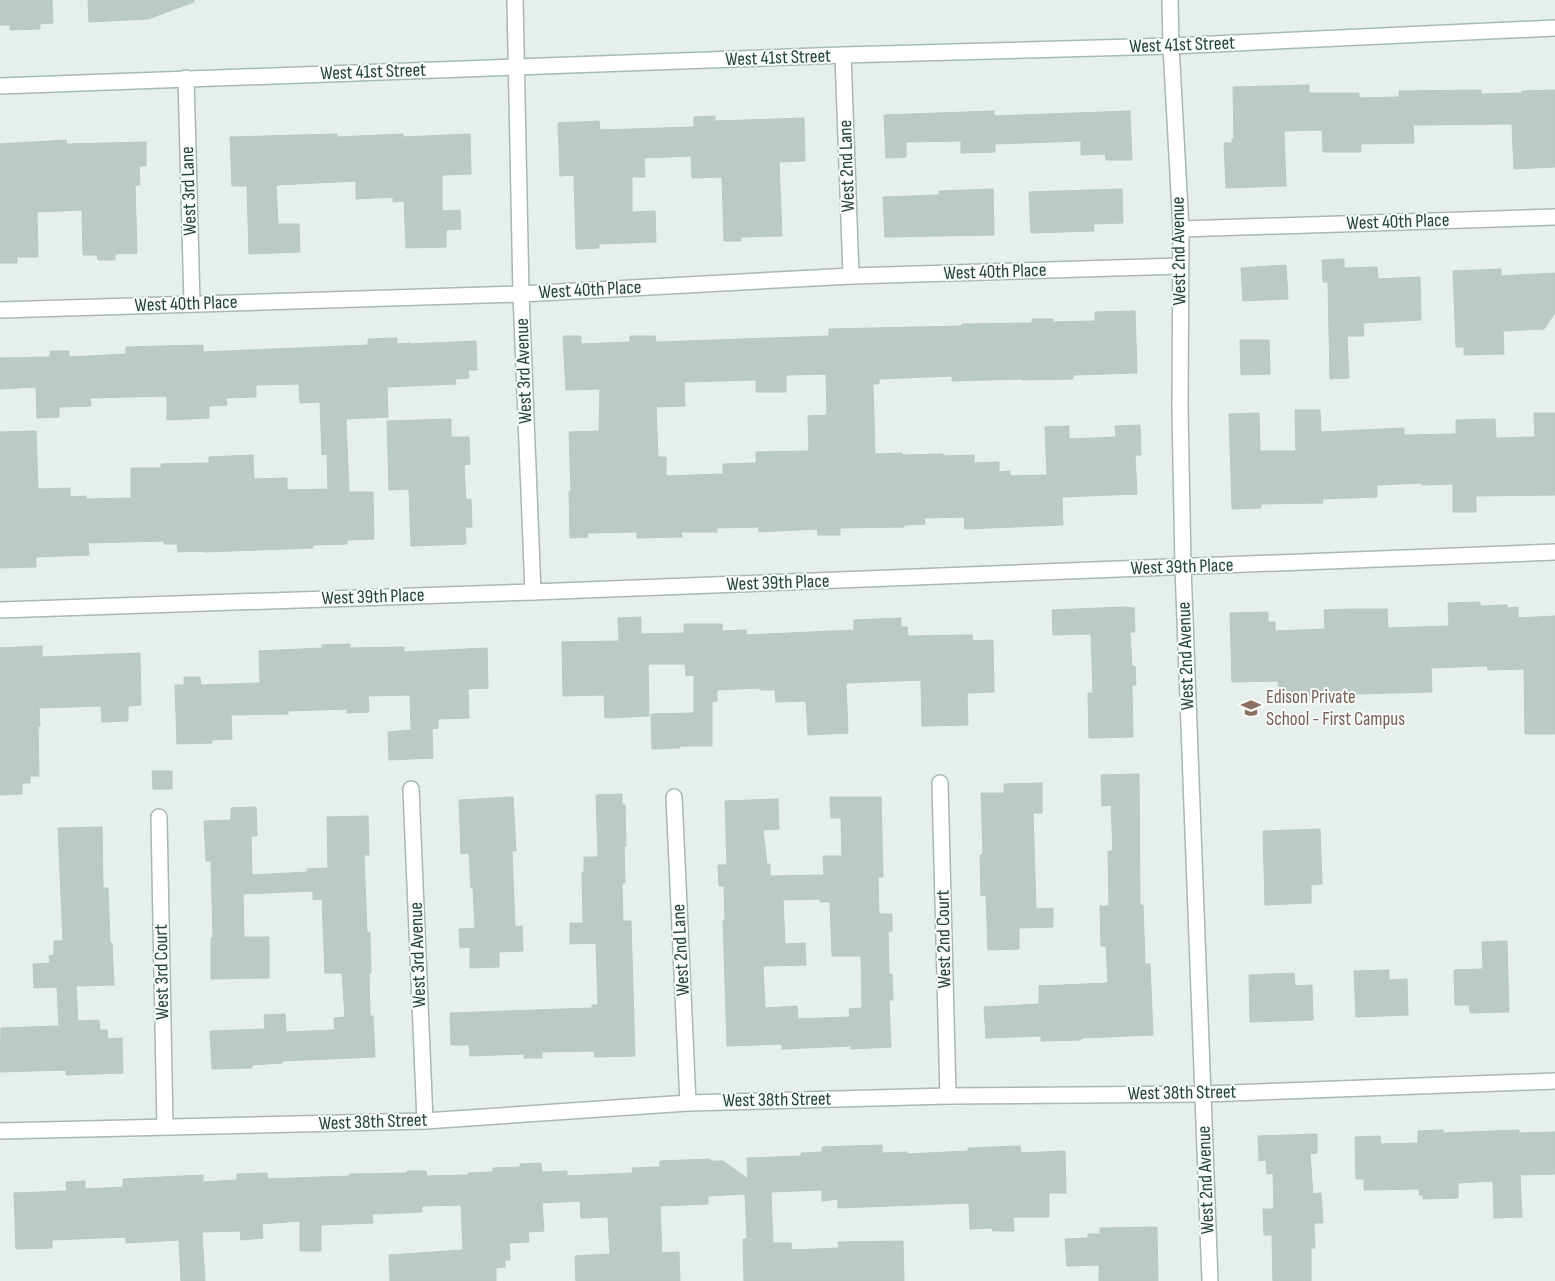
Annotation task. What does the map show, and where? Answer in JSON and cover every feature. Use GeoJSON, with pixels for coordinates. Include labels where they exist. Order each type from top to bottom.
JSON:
{"type":"FeatureCollection","features":[{"type":"Feature","properties":{"kind":"street","name":"West 3rd Avenue"},"geometry":{"type":"LineString","coordinates":[[515,0],[521,294],[533,592]]}},
{"type":"Feature","properties":{"kind":"street","name":"West 2nd Avenue"},"geometry":{"type":"LineString","coordinates":[[1170,0],[1181,229],[1180,408],[1183,567],[1210,1281]]}},
{"type":"Feature","properties":{"kind":"street","name":"West 41st Street"},"geometry":{"type":"LineString","coordinates":[[0,86],[843,55],[1171,46],[1555,28]]}},
{"type":"Feature","properties":{"kind":"street","name":"West 2nd Lane"},"geometry":{"type":"LineString","coordinates":[[843,55],[851,276]]}},
{"type":"Feature","properties":{"kind":"street","name":"West 3rd Lane"},"geometry":{"type":"LineString","coordinates":[[186,78],[192,303]]}},
{"type":"Feature","properties":{"kind":"street","name":"West 40th Place"},"geometry":{"type":"LineString","coordinates":[[1181,229],[1555,218]]}},
{"type":"Feature","properties":{"kind":"street","name":"West 40th Place"},"geometry":{"type":"LineString","coordinates":[[0,310],[521,294],[851,276],[1180,266]]}},
{"type":"Feature","properties":{"kind":"street","name":"West 39th Place"},"geometry":{"type":"LineString","coordinates":[[0,610],[533,592],[1555,552]]}},
{"type":"Feature","properties":{"kind":"street","name":"West 2nd Court"},"geometry":{"type":"LineString","coordinates":[[940,782],[948,1096]]}},
{"type":"Feature","properties":{"kind":"street","name":"West 3rd Avenue"},"geometry":{"type":"LineString","coordinates":[[411,789],[425,1121]]}},
{"type":"Feature","properties":{"kind":"street","name":"West 2nd Lane"},"geometry":{"type":"LineString","coordinates":[[674,797],[688,1102]]}},
{"type":"Feature","properties":{"kind":"street","name":"West 3rd Court"},"geometry":{"type":"LineString","coordinates":[[159,817],[165,1127]]}},
{"type":"Feature","properties":{"kind":"street","name":"West 38th Street"},"geometry":{"type":"LineString","coordinates":[[0,1131],[425,1121],[688,1102],[948,1096],[1204,1094],[1555,1081]]}},
{"type":"Feature","properties":{"kind":"building"},"geometry":{"type":"Polygon","coordinates":[[[0,0],[52,0],[53,23],[40,24],[40,29],[10,30],[10,25],[0,25],[0,0]]]}},
{"type":"Feature","properties":{"kind":"building"},"geometry":{"type":"Polygon","coordinates":[[[88,0],[194,0],[194,2],[148,19],[89,22],[88,0]]]}},
{"type":"Feature","properties":{"kind":"building"},"geometry":{"type":"Polygon","coordinates":[[[1309,85],[1309,93],[1359,93],[1359,98],[1399,97],[1399,91],[1481,90],[1481,94],[1555,90],[1555,167],[1514,169],[1512,124],[1413,125],[1414,143],[1361,144],[1361,152],[1323,152],[1322,130],[1284,131],[1286,186],[1226,188],[1224,143],[1232,143],[1232,139],[1234,139],[1233,87],[1309,85]]]}},
{"type":"Feature","properties":{"kind":"building"},"geometry":{"type":"Polygon","coordinates":[[[994,111],[994,116],[1130,111],[1132,160],[1106,160],[1105,154],[1081,155],[1081,141],[995,144],[995,152],[961,153],[961,141],[906,142],[906,157],[886,158],[884,115],[994,111]]]}},
{"type":"Feature","properties":{"kind":"building"},"geometry":{"type":"Polygon","coordinates":[[[715,116],[715,121],[804,118],[805,161],[779,162],[782,236],[741,237],[741,241],[724,241],[722,177],[692,178],[691,156],[644,158],[645,177],[632,177],[632,212],[655,211],[656,242],[599,244],[599,248],[576,249],[574,175],[560,176],[558,123],[599,121],[600,130],[694,127],[694,117],[715,116]]]}},
{"type":"Feature","properties":{"kind":"building"},"geometry":{"type":"Polygon","coordinates":[[[337,134],[337,137],[403,134],[403,137],[470,134],[471,174],[442,175],[442,211],[460,210],[461,229],[446,230],[446,247],[406,248],[404,201],[393,202],[393,197],[356,199],[356,181],[276,185],[278,224],[299,224],[300,252],[249,254],[247,186],[232,186],[230,137],[337,134]]]}},
{"type":"Feature","properties":{"kind":"building"},"geometry":{"type":"Polygon","coordinates":[[[66,140],[67,144],[146,142],[146,166],[139,166],[140,185],[135,185],[137,253],[115,254],[115,260],[98,260],[97,255],[83,255],[82,210],[37,212],[38,257],[17,257],[17,263],[0,263],[0,144],[66,140]]]}},
{"type":"Feature","properties":{"kind":"building"},"geometry":{"type":"Polygon","coordinates":[[[993,189],[994,235],[885,237],[883,197],[939,195],[939,191],[993,189]]]}},
{"type":"Feature","properties":{"kind":"building"},"geometry":{"type":"Polygon","coordinates":[[[1122,189],[1123,223],[1093,224],[1094,231],[1031,233],[1029,192],[1122,189]]]}},
{"type":"Feature","properties":{"kind":"building"},"geometry":{"type":"Polygon","coordinates":[[[1344,259],[1344,268],[1377,267],[1378,279],[1420,277],[1421,320],[1363,323],[1364,336],[1347,336],[1349,378],[1330,379],[1328,282],[1323,282],[1322,260],[1344,259]]]}},
{"type":"Feature","properties":{"kind":"building"},"geometry":{"type":"Polygon","coordinates":[[[1286,265],[1288,299],[1243,301],[1241,268],[1286,265]]]}},
{"type":"Feature","properties":{"kind":"building"},"geometry":{"type":"Polygon","coordinates":[[[1501,269],[1501,276],[1555,273],[1555,313],[1544,329],[1503,331],[1504,354],[1464,355],[1464,347],[1456,347],[1453,271],[1501,269]]]}},
{"type":"Feature","properties":{"kind":"building"},"geometry":{"type":"Polygon","coordinates":[[[1135,311],[1137,373],[1073,375],[1073,379],[952,381],[952,376],[879,379],[879,384],[873,384],[875,454],[974,455],[974,463],[999,462],[999,472],[1010,471],[1010,476],[1047,475],[1045,427],[1069,426],[1069,439],[1116,437],[1115,426],[1140,425],[1141,455],[1135,455],[1137,494],[1062,497],[1063,525],[965,529],[964,517],[924,518],[925,524],[904,525],[904,527],[840,528],[840,535],[818,535],[817,529],[759,532],[759,527],[717,528],[717,532],[681,532],[682,537],[637,538],[637,532],[587,533],[588,537],[570,538],[569,432],[599,431],[600,389],[566,390],[563,336],[581,336],[581,344],[630,342],[630,336],[655,336],[656,342],[829,336],[829,329],[1032,323],[1032,319],[1053,319],[1053,322],[1095,321],[1095,312],[1135,311]],[[826,374],[786,375],[786,392],[756,392],[756,380],[684,382],[685,406],[656,407],[658,457],[666,457],[666,476],[723,474],[723,464],[756,463],[756,452],[809,451],[808,416],[827,415],[826,374]]]}},
{"type":"Feature","properties":{"kind":"building"},"geometry":{"type":"Polygon","coordinates":[[[397,338],[397,344],[476,341],[477,370],[468,370],[469,378],[455,379],[456,384],[387,387],[388,417],[346,419],[349,492],[373,492],[374,539],[347,540],[347,544],[313,545],[313,548],[203,552],[178,552],[177,544],[164,544],[164,541],[88,543],[89,555],[36,557],[36,567],[0,568],[0,432],[36,431],[38,489],[70,488],[70,497],[86,496],[86,499],[131,498],[131,468],[161,468],[161,464],[209,463],[209,457],[253,455],[254,479],[287,478],[287,490],[328,489],[327,454],[322,455],[320,402],[300,403],[299,384],[256,385],[256,397],[226,398],[227,405],[209,406],[209,418],[167,420],[167,396],[90,398],[91,406],[59,407],[59,417],[37,418],[36,387],[0,389],[0,358],[50,357],[50,351],[69,351],[69,357],[126,354],[126,347],[203,345],[203,352],[368,345],[368,339],[397,338]]]}},
{"type":"Feature","properties":{"kind":"building"},"geometry":{"type":"Polygon","coordinates":[[[1240,340],[1269,340],[1270,374],[1241,375],[1240,340]]]}},
{"type":"Feature","properties":{"kind":"building"},"geometry":{"type":"Polygon","coordinates":[[[1295,410],[1320,410],[1321,432],[1404,428],[1404,435],[1456,434],[1456,420],[1495,419],[1496,438],[1535,437],[1534,413],[1555,413],[1555,495],[1476,496],[1476,512],[1453,512],[1453,484],[1422,485],[1422,483],[1377,485],[1377,497],[1322,499],[1323,503],[1261,504],[1261,508],[1232,509],[1229,414],[1259,413],[1260,451],[1296,451],[1295,410]]]}},
{"type":"Feature","properties":{"kind":"building"},"geometry":{"type":"Polygon","coordinates":[[[451,419],[451,437],[469,437],[470,464],[464,465],[466,500],[471,499],[472,527],[465,527],[466,544],[411,546],[409,489],[389,490],[387,421],[451,419]]]}},
{"type":"Feature","properties":{"kind":"building"},"geometry":{"type":"Polygon","coordinates":[[[1480,602],[1480,606],[1507,605],[1507,608],[1518,607],[1518,618],[1555,616],[1555,734],[1525,734],[1524,669],[1488,670],[1487,666],[1431,668],[1432,692],[1279,696],[1278,681],[1232,682],[1230,613],[1268,612],[1268,622],[1275,622],[1275,631],[1325,629],[1324,610],[1349,609],[1387,609],[1388,628],[1449,626],[1448,603],[1480,602]]]}},
{"type":"Feature","properties":{"kind":"building"},"geometry":{"type":"Polygon","coordinates":[[[1134,608],[1135,632],[1130,632],[1132,666],[1135,666],[1136,685],[1132,685],[1133,737],[1089,738],[1088,693],[1093,693],[1091,634],[1053,635],[1052,610],[1134,608]]]}},
{"type":"Feature","properties":{"kind":"building"},"geometry":{"type":"Polygon","coordinates":[[[641,617],[641,634],[684,633],[684,624],[722,624],[722,631],[746,630],[746,635],[854,630],[854,620],[901,618],[901,627],[907,627],[908,636],[972,635],[973,641],[993,640],[994,692],[967,693],[968,725],[922,726],[921,680],[846,683],[848,733],[808,735],[806,701],[776,702],[775,690],[760,690],[760,688],[717,690],[717,701],[712,702],[712,746],[680,746],[680,748],[652,749],[651,714],[694,713],[694,675],[686,676],[685,664],[648,664],[649,716],[605,718],[604,695],[563,696],[562,642],[619,641],[618,618],[641,617]]]}},
{"type":"Feature","properties":{"kind":"building"},"geometry":{"type":"Polygon","coordinates":[[[350,644],[350,648],[404,647],[404,652],[487,648],[488,688],[468,689],[469,718],[438,719],[438,728],[432,729],[433,758],[389,760],[388,732],[411,730],[410,695],[368,696],[369,712],[347,713],[347,709],[288,711],[288,714],[231,715],[232,739],[212,740],[212,743],[177,744],[175,685],[184,685],[184,677],[200,677],[201,685],[260,683],[259,651],[322,648],[322,645],[350,644]]]}},
{"type":"Feature","properties":{"kind":"building"},"geometry":{"type":"Polygon","coordinates":[[[42,646],[42,657],[140,653],[141,705],[128,706],[128,721],[102,722],[101,706],[39,708],[39,776],[30,776],[30,783],[22,783],[22,794],[0,795],[0,648],[42,646]]]}},
{"type":"Feature","properties":{"kind":"building"},"geometry":{"type":"Polygon","coordinates":[[[152,771],[172,771],[172,789],[153,789],[152,771]]]}},
{"type":"Feature","properties":{"kind":"building"},"geometry":{"type":"Polygon","coordinates":[[[1139,774],[1140,905],[1143,905],[1145,964],[1150,964],[1153,1035],[1041,1041],[1041,1036],[986,1038],[984,1007],[1039,1004],[1039,986],[1108,983],[1106,946],[1101,946],[1100,906],[1109,906],[1108,851],[1113,851],[1111,805],[1102,806],[1101,775],[1139,774]]]}},
{"type":"Feature","properties":{"kind":"building"},"geometry":{"type":"Polygon","coordinates":[[[1042,783],[1042,813],[1033,813],[1036,909],[1053,908],[1053,927],[1019,928],[1019,949],[988,950],[986,895],[981,896],[980,855],[983,855],[981,793],[1004,793],[1004,784],[1042,783]]]}},
{"type":"Feature","properties":{"kind":"building"},"geometry":{"type":"Polygon","coordinates":[[[622,794],[622,805],[625,805],[626,846],[624,846],[625,883],[622,883],[623,921],[631,921],[635,1056],[595,1057],[594,1051],[542,1052],[542,1058],[524,1058],[524,1054],[470,1056],[469,1045],[451,1045],[450,1013],[592,1008],[592,1005],[598,1005],[596,943],[570,944],[570,923],[583,923],[582,872],[584,872],[584,857],[598,857],[596,795],[622,794]]]}},
{"type":"Feature","properties":{"kind":"building"},"geometry":{"type":"Polygon","coordinates":[[[513,797],[516,851],[512,851],[515,927],[522,926],[523,951],[499,952],[499,967],[470,968],[470,947],[460,948],[459,929],[475,928],[469,853],[461,854],[459,800],[513,797]]]}},
{"type":"Feature","properties":{"kind":"building"},"geometry":{"type":"Polygon","coordinates":[[[830,797],[881,797],[883,877],[878,877],[879,914],[892,914],[892,931],[888,932],[889,975],[892,974],[893,1000],[889,1000],[891,1047],[851,1049],[851,1046],[782,1049],[782,1044],[727,1046],[723,920],[725,920],[724,886],[719,886],[718,865],[727,865],[725,801],[778,799],[779,829],[763,830],[767,864],[770,864],[770,876],[824,875],[823,856],[842,856],[841,818],[831,818],[830,797]],[[820,899],[783,900],[785,944],[805,943],[806,965],[763,966],[765,1008],[797,1006],[798,1019],[850,1017],[849,1009],[862,1008],[861,956],[832,956],[830,902],[820,902],[820,899]]]}},
{"type":"Feature","properties":{"kind":"building"},"geometry":{"type":"Polygon","coordinates":[[[256,807],[257,836],[251,836],[252,875],[307,872],[307,869],[328,868],[327,817],[368,816],[369,855],[364,855],[367,933],[370,932],[370,1016],[373,1016],[375,1057],[282,1061],[282,1063],[252,1065],[252,1068],[212,1069],[210,1031],[265,1029],[264,1015],[285,1014],[286,1032],[335,1030],[334,1018],[345,1017],[342,973],[325,973],[322,899],[313,900],[313,891],[243,894],[244,937],[269,937],[269,978],[211,979],[211,938],[213,938],[211,861],[206,861],[204,821],[231,820],[231,808],[256,807]]]}},
{"type":"Feature","properties":{"kind":"building"},"geometry":{"type":"Polygon","coordinates":[[[102,827],[103,888],[108,888],[114,985],[76,986],[78,1021],[99,1020],[100,1030],[107,1030],[108,1039],[122,1038],[123,1073],[66,1075],[66,1070],[0,1072],[1,1028],[59,1026],[57,987],[34,988],[33,964],[50,963],[49,956],[54,955],[54,941],[63,941],[58,828],[102,827]]]}},
{"type":"Feature","properties":{"kind":"building"},"geometry":{"type":"Polygon","coordinates":[[[1320,829],[1322,884],[1311,885],[1311,903],[1265,905],[1263,831],[1320,829]]]}},
{"type":"Feature","properties":{"kind":"building"},"geometry":{"type":"Polygon","coordinates":[[[1507,941],[1509,1012],[1470,1013],[1469,1005],[1455,1005],[1454,970],[1483,969],[1482,942],[1507,941]]]}},
{"type":"Feature","properties":{"kind":"building"},"geometry":{"type":"Polygon","coordinates":[[[1389,970],[1389,980],[1407,979],[1408,1015],[1356,1017],[1354,971],[1389,970]]]}},
{"type":"Feature","properties":{"kind":"building"},"geometry":{"type":"Polygon","coordinates":[[[1294,973],[1295,986],[1312,985],[1313,1020],[1250,1022],[1249,975],[1294,973]]]}},
{"type":"Feature","properties":{"kind":"building"},"geometry":{"type":"Polygon","coordinates":[[[1443,1130],[1443,1133],[1519,1130],[1519,1133],[1555,1132],[1555,1174],[1520,1175],[1522,1217],[1494,1218],[1493,1181],[1458,1183],[1458,1198],[1423,1199],[1423,1195],[1419,1195],[1419,1189],[1364,1190],[1364,1179],[1356,1179],[1355,1137],[1380,1136],[1381,1144],[1418,1143],[1418,1131],[1443,1130]]]}},
{"type":"Feature","properties":{"kind":"building"},"geometry":{"type":"Polygon","coordinates":[[[1317,1134],[1317,1153],[1310,1154],[1313,1194],[1321,1193],[1323,1223],[1314,1223],[1315,1248],[1311,1248],[1311,1281],[1273,1281],[1272,1235],[1264,1235],[1263,1209],[1274,1209],[1273,1173],[1267,1174],[1266,1160],[1259,1161],[1258,1136],[1317,1134]]]}},
{"type":"Feature","properties":{"kind":"building"},"geometry":{"type":"Polygon","coordinates":[[[882,1145],[882,1153],[907,1152],[907,1154],[968,1151],[968,1148],[1020,1146],[1021,1153],[1065,1151],[1066,1193],[1049,1193],[1049,1217],[1013,1217],[1014,1231],[993,1231],[992,1228],[970,1229],[969,1203],[838,1208],[838,1199],[822,1201],[822,1190],[771,1192],[773,1243],[791,1243],[792,1250],[839,1248],[838,1242],[903,1241],[904,1281],[744,1281],[743,1239],[747,1239],[745,1194],[708,1196],[708,1204],[660,1206],[662,1253],[679,1252],[680,1281],[576,1281],[575,1256],[610,1254],[608,1217],[581,1218],[580,1201],[542,1203],[544,1231],[528,1232],[529,1242],[509,1243],[510,1260],[505,1260],[505,1267],[496,1268],[496,1281],[390,1281],[389,1255],[463,1250],[461,1205],[422,1206],[422,1212],[372,1214],[373,1223],[321,1225],[321,1251],[300,1251],[300,1221],[262,1224],[263,1238],[241,1240],[240,1231],[202,1232],[205,1281],[181,1281],[179,1240],[126,1243],[126,1237],[52,1240],[52,1248],[16,1249],[14,1193],[67,1191],[66,1182],[85,1181],[85,1189],[123,1187],[123,1179],[203,1175],[203,1182],[237,1180],[237,1174],[267,1173],[268,1179],[407,1173],[407,1171],[426,1171],[427,1176],[468,1175],[468,1173],[493,1172],[493,1168],[520,1167],[520,1164],[541,1163],[542,1172],[567,1171],[567,1176],[633,1173],[632,1168],[660,1167],[660,1161],[710,1159],[710,1161],[723,1161],[748,1179],[747,1158],[801,1156],[801,1153],[822,1152],[822,1147],[882,1145]]]}},
{"type":"Feature","properties":{"kind":"building"},"geometry":{"type":"Polygon","coordinates":[[[1157,1227],[1158,1281],[1099,1281],[1099,1265],[1067,1266],[1065,1239],[1088,1238],[1088,1234],[1100,1234],[1100,1228],[1157,1227]]]}},
{"type":"Feature","properties":{"kind":"place","name":"Edison Private School - First Campus"},"geometry":{"type":"Point","coordinates":[1251,708]}}]}
